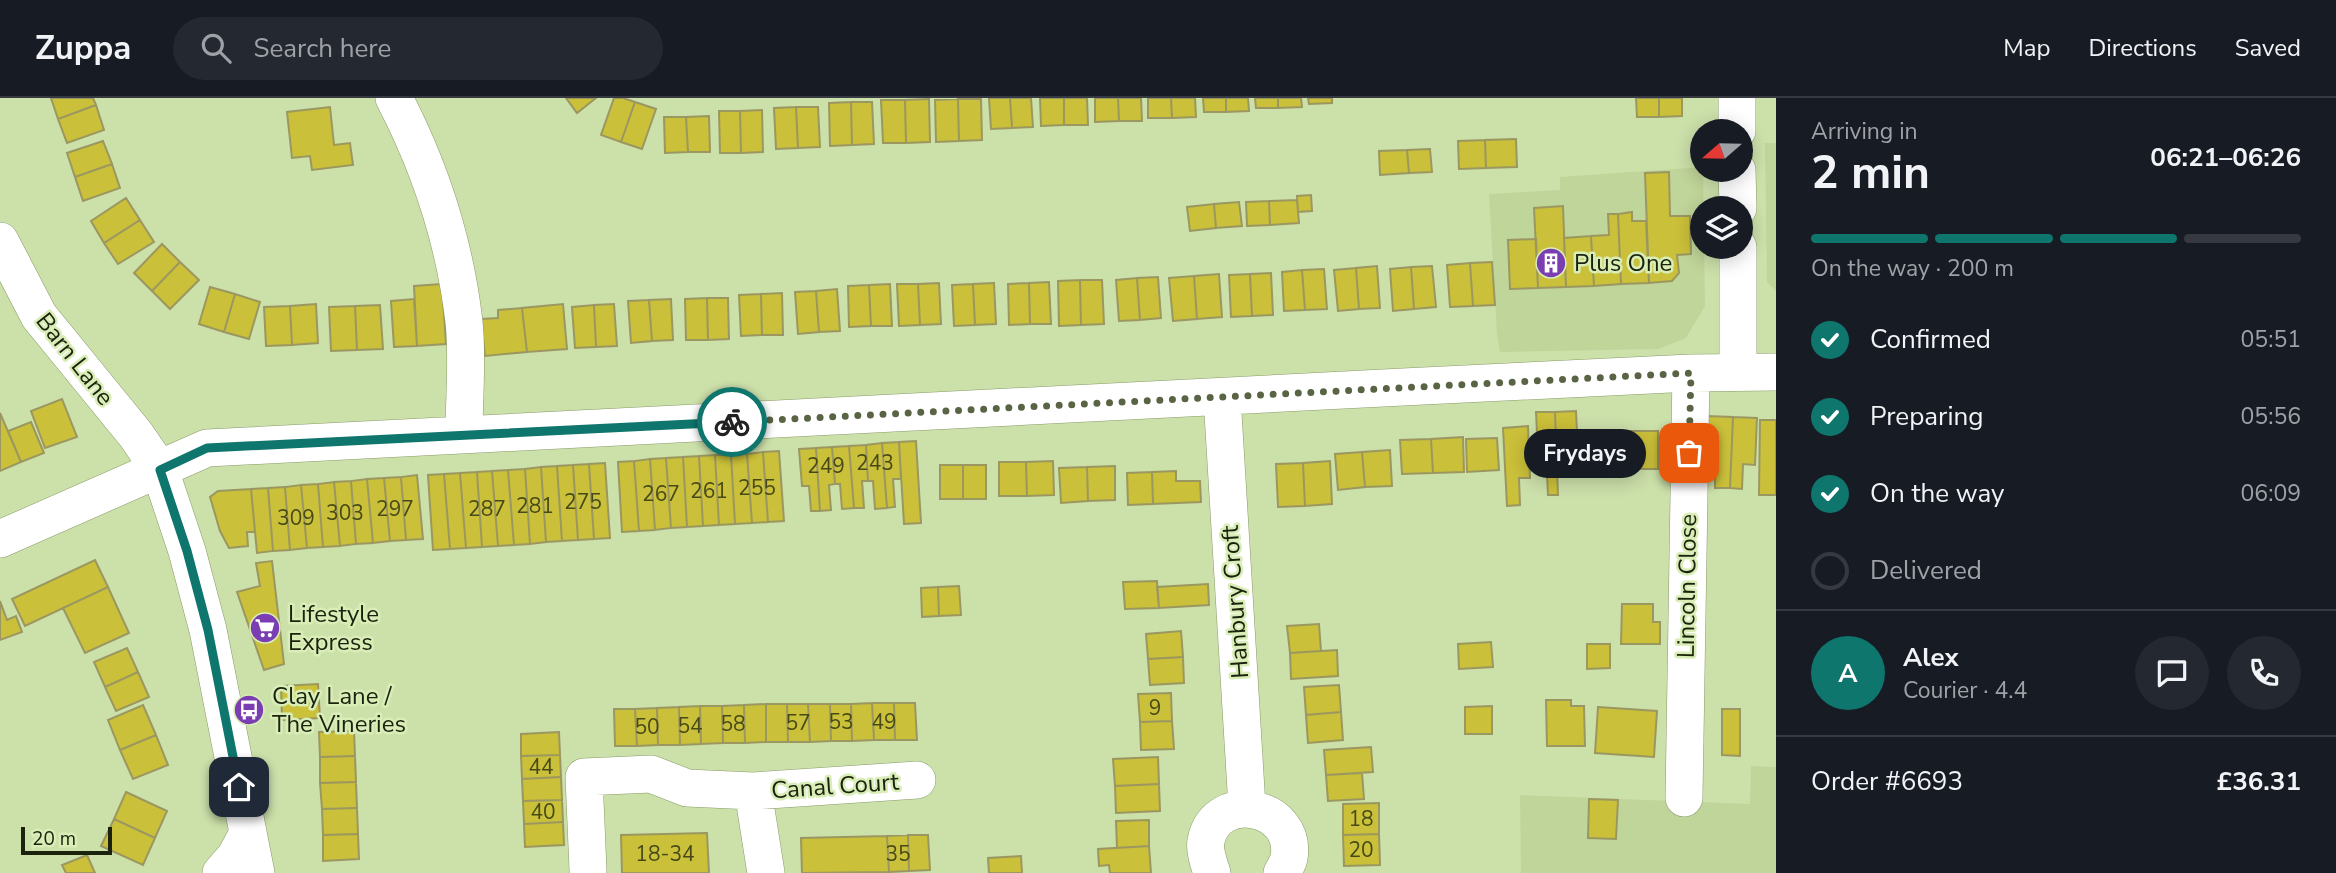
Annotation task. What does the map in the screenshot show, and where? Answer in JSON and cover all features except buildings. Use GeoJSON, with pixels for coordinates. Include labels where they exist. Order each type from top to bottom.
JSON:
{"type":"FeatureCollection","features":[{"type":"Feature","properties":{"kind":"street"},"geometry":{"type":"LineString","coordinates":[[394,98],[415,138],[449,239],[464,323],[464,434]]}},
{"type":"Feature","properties":{"kind":"street"},"geometry":{"type":"LineString","coordinates":[[1737,98],[1737,119]]}},
{"type":"Feature","properties":{"kind":"street","name":"Barn Lane"},"geometry":{"type":"LineString","coordinates":[[0,241],[39,316],[136,435],[160,470],[187,551],[208,630],[256,873]]}},
{"type":"Feature","properties":{"kind":"street"},"geometry":{"type":"LineString","coordinates":[[1738,259],[1738,372]]}},
{"type":"Feature","properties":{"kind":"street"},"geometry":{"type":"LineString","coordinates":[[0,539],[207,448],[1691,373],[1776,372]]}},
{"type":"Feature","properties":{"kind":"street","name":"Lincoln Close"},"geometry":{"type":"LineString","coordinates":[[1684,798],[1691,373]]}},
{"type":"Feature","properties":{"kind":"street","name":"Hanbury Croft"},"geometry":{"type":"LineString","coordinates":[[1222,397],[1247,807]]}},
{"type":"Feature","properties":{"kind":"street","name":"Canal Court"},"geometry":{"type":"LineString","coordinates":[[588,870],[584,777],[651,775],[688,788],[753,791],[916,780]]}},
{"type":"Feature","properties":{"kind":"street","name":"Canal Court"},"geometry":{"type":"LineString","coordinates":[[753,791],[765,873]]}},
{"type":"Feature","properties":{"kind":"street"},"geometry":{"type":"LineString","coordinates":[[1212,873],[1205,843],[1210,829],[1223,815],[1247,807],[1271,814],[1287,835],[1289,858],[1282,873]]}},
{"type":"Feature","properties":{"kind":"street"},"geometry":{"type":"LineString","coordinates":[[221,873],[235,857],[248,833]]}},
{"type":"Feature","properties":{"kind":"shaded area"},"geometry":{"type":"Polygon","coordinates":[[[1765,143],[1776,143],[1776,291],[1767,282],[1765,143]]]}},
{"type":"Feature","properties":{"kind":"shaded area"},"geometry":{"type":"Polygon","coordinates":[[[1690,168],[1690,182],[1703,182],[1703,196],[1690,196],[1690,259],[1704,259],[1705,306],[1686,338],[1659,349],[1500,352],[1489,194],[1560,190],[1560,177],[1690,168]]]}},
{"type":"Feature","properties":{"kind":"shaded area"},"geometry":{"type":"Polygon","coordinates":[[[1751,766],[1776,767],[1776,873],[1521,873],[1520,795],[1750,804],[1751,766]]]}},
{"type":"Feature","properties":{"kind":"way so far"},"geometry":{"type":"LineString","coordinates":[[732,422],[1691,373],[1689,453]]}},
{"type":"Feature","properties":{"kind":"place","name":"Plus One"},"geometry":{"type":"Point","coordinates":[1551,263]}},
{"type":"Feature","properties":{"kind":"place","name":"Frydays"},"geometry":{"type":"Point","coordinates":[1689,453]}},
{"type":"Feature","properties":{"kind":"place","name":"Lifestyle Express"},"geometry":{"type":"Point","coordinates":[265,628]}},
{"type":"Feature","properties":{"kind":"place","name":"Clay Lane / The Vineries"},"geometry":{"type":"Point","coordinates":[249,710]}},
{"type":"Feature","properties":{"kind":"route"},"geometry":{"type":"LineString","coordinates":[[239,787],[208,630],[187,551],[160,470],[207,448],[732,422]]}}]}
